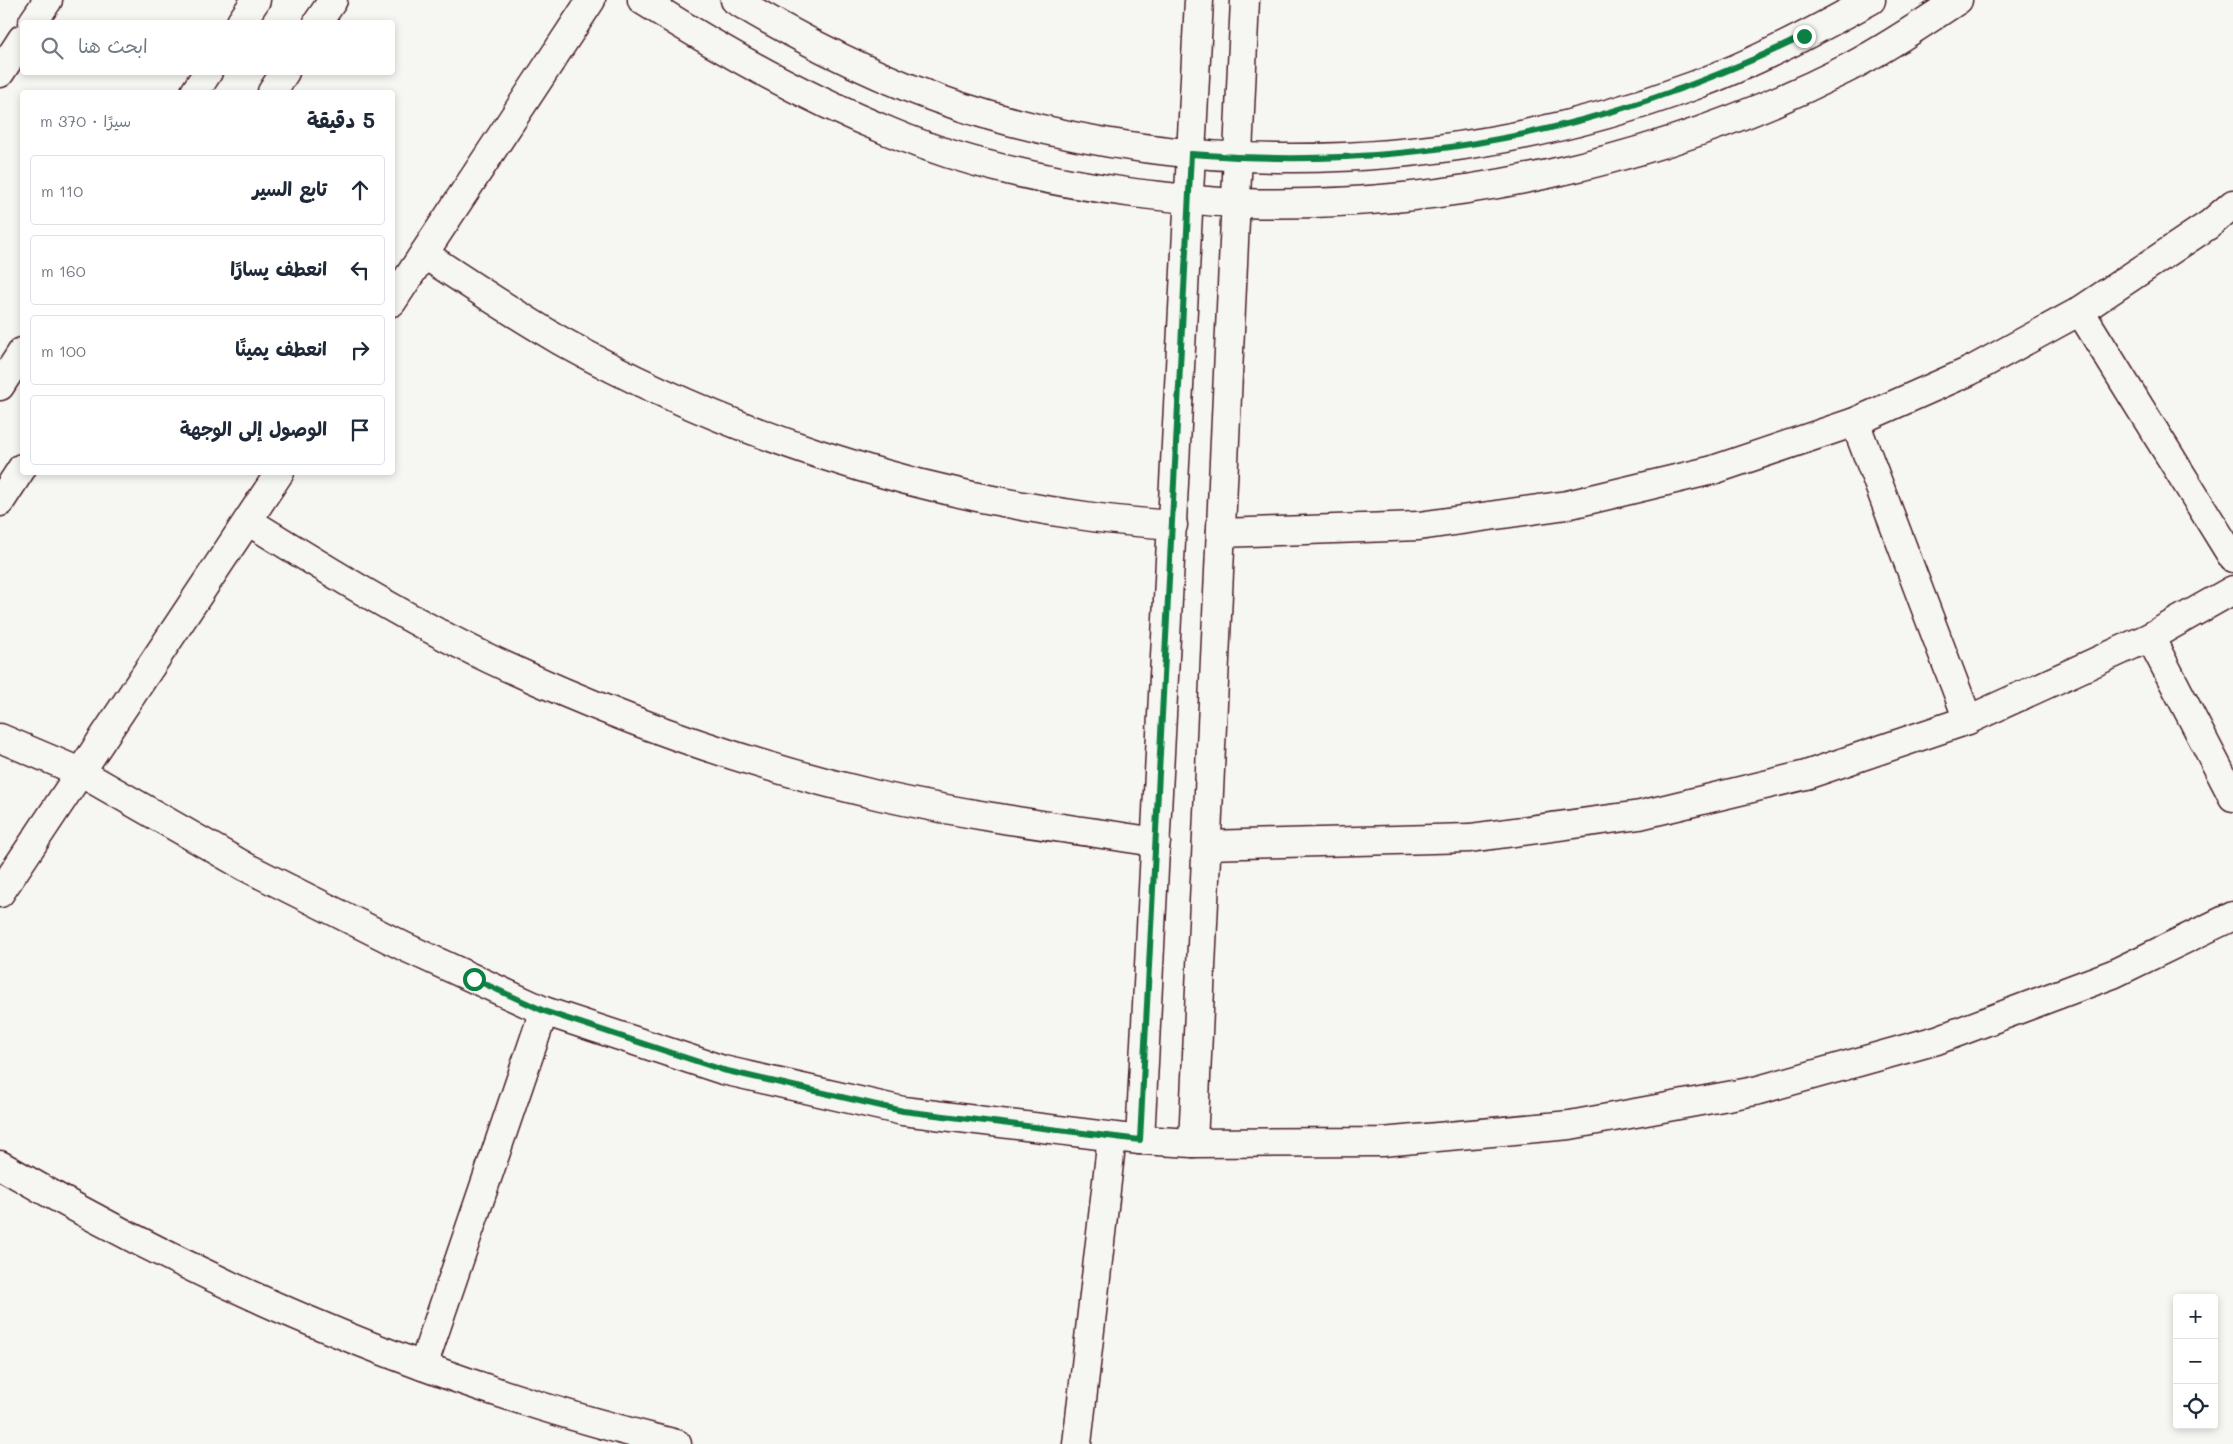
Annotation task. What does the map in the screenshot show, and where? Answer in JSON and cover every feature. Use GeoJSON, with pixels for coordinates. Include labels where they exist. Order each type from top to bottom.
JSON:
{"type":"FeatureCollection","features":[{"type":"Feature","properties":{"kind":"street"},"geometry":{"type":"LineString","coordinates":[[34,20],[48,0]]}},
{"type":"Feature","properties":{"kind":"street"},"geometry":{"type":"LineString","coordinates":[[242,20],[256,0]]}},
{"type":"Feature","properties":{"kind":"street"},"geometry":{"type":"LineString","coordinates":[[319,20],[333,0]]}},
{"type":"Feature","properties":{"kind":"street"},"geometry":{"type":"LineString","coordinates":[[395,298],[591,0]]}},
{"type":"Feature","properties":{"kind":"street"},"geometry":{"type":"LineString","coordinates":[[642,0],[743,60],[816,98],[891,133],[950,153],[1019,173],[1072,184],[1189,200],[1314,204],[1404,198],[1494,185],[1608,159],[1718,125],[1847,69],[1958,0]]}},
{"type":"Feature","properties":{"kind":"street"},"geometry":{"type":"LineString","coordinates":[[735,0],[820,47],[946,101],[990,116],[1117,144],[1191,154],[1237,158],[1316,159],[1384,155],[1464,146],[1542,131],[1619,111],[1694,86],[1758,59],[1819,29],[1871,0]]}},
{"type":"Feature","properties":{"kind":"street"},"geometry":{"type":"LineString","coordinates":[[1140,1140],[1199,0]]}},
{"type":"Feature","properties":{"kind":"street"},"geometry":{"type":"LineString","coordinates":[[1193,1143],[1245,0]]}},
{"type":"Feature","properties":{"kind":"street"},"geometry":{"type":"LineString","coordinates":[[0,73],[20,42]]}},
{"type":"Feature","properties":{"kind":"street"},"geometry":{"type":"LineString","coordinates":[[196,90],[206,75]]}},
{"type":"Feature","properties":{"kind":"street"},"geometry":{"type":"LineString","coordinates":[[273,90],[283,75]]}},
{"type":"Feature","properties":{"kind":"street"},"geometry":{"type":"LineString","coordinates":[[1221,533],[1420,526],[1567,505],[1713,470],[1855,422],[1970,371],[2080,310],[2210,224],[2233,204]]}},
{"type":"Feature","properties":{"kind":"street"},"geometry":{"type":"LineString","coordinates":[[424,254],[491,299],[560,340],[664,392],[780,441],[856,466],[934,488],[1093,518],[1173,525]]}},
{"type":"Feature","properties":{"kind":"street"},"geometry":{"type":"LineString","coordinates":[[2080,310],[2233,558]]}},
{"type":"Feature","properties":{"kind":"street"},"geometry":{"type":"LineString","coordinates":[[0,386],[20,355]]}},
{"type":"Feature","properties":{"kind":"street"},"geometry":{"type":"LineString","coordinates":[[1855,422],[1968,720]]}},
{"type":"Feature","properties":{"kind":"street"},"geometry":{"type":"LineString","coordinates":[[0,502],[20,471]]}},
{"type":"Feature","properties":{"kind":"street"},"geometry":{"type":"LineString","coordinates":[[0,893],[278,475]]}},
{"type":"Feature","properties":{"kind":"street"},"geometry":{"type":"LineString","coordinates":[[248,520],[366,594],[471,649],[616,714],[747,759],[882,796],[1018,821],[1156,842]]}},
{"type":"Feature","properties":{"kind":"street"},"geometry":{"type":"LineString","coordinates":[[1207,846],[1470,838],[1640,815],[1806,775],[1968,720],[2150,637],[2233,590]]}},
{"type":"Feature","properties":{"kind":"street"},"geometry":{"type":"LineString","coordinates":[[2150,637],[2233,797]]}},
{"type":"Feature","properties":{"kind":"street"},"geometry":{"type":"LineString","coordinates":[[0,738],[80,772],[246,867],[405,947],[544,1011],[723,1070],[903,1111],[1140,1140],[1193,1143],[1382,1142],[1570,1125],[1755,1091],[1937,1040],[2113,974],[2233,916]]}},
{"type":"Feature","properties":{"kind":"street"},"geometry":{"type":"LineString","coordinates":[[423,1366],[544,1011]]}},
{"type":"Feature","properties":{"kind":"street"},"geometry":{"type":"LineString","coordinates":[[1078,1444],[1112,1137]]}},
{"type":"Feature","properties":{"kind":"street"},"geometry":{"type":"LineString","coordinates":[[0,1165],[79,1211],[248,1295],[423,1366],[610,1428],[677,1444]]}},
{"type":"Feature","properties":{"kind":"route"},"geometry":{"type":"LineString","coordinates":[[474,979],[544,1011],[723,1070],[903,1111],[1140,1140],[1191,154],[1237,158],[1316,159],[1384,155],[1464,146],[1542,131],[1619,111],[1694,86],[1758,59],[1804,36]]}}]}
